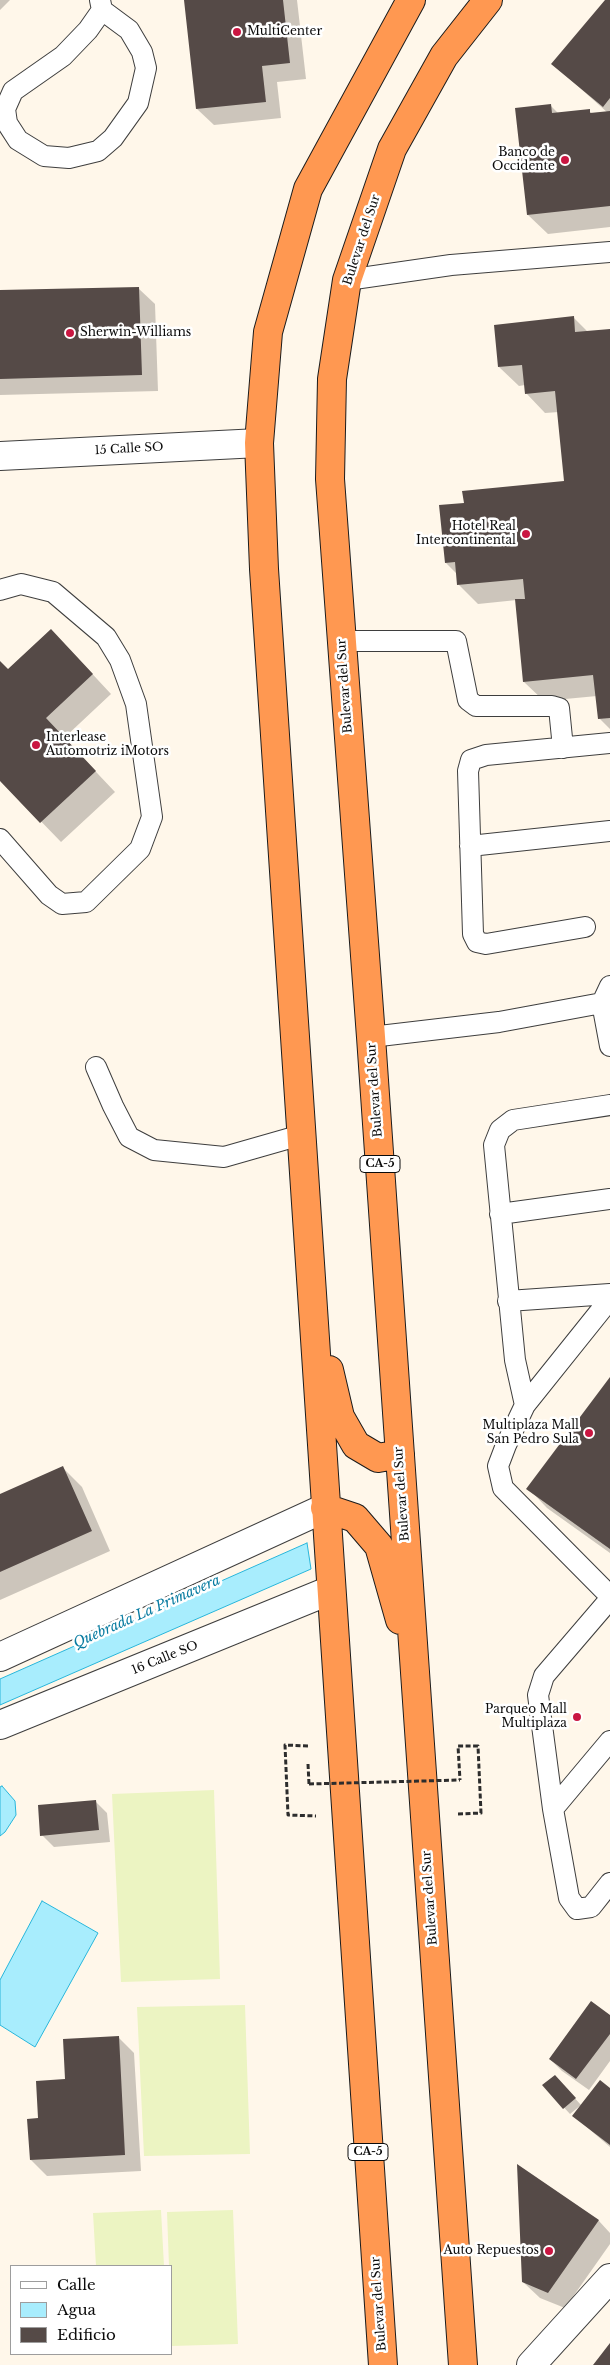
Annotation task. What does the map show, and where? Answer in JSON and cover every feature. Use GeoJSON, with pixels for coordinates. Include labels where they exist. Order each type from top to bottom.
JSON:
{"type":"FeatureCollection","features":[{"type":"Feature","properties":{"kind":"highway","name":"Bulevar del Sur"},"geometry":{"type":"LineString","coordinates":[[383,2365],[264,569],[259,443],[268,332],[308,189],[411,0]]}},
{"type":"Feature","properties":{"kind":"highway","name":"Bulevar del Sur"},"geometry":{"type":"LineString","coordinates":[[463,2365],[371,1037],[330,479],[332,379],[347,280],[392,149],[444,56],[488,0]]}},
{"type":"Feature","properties":{"kind":"highway"},"geometry":{"type":"LineString","coordinates":[[311,1295],[340,1417],[356,1445],[378,1458],[400,1454]]}},
{"type":"Feature","properties":{"kind":"highway"},"geometry":{"type":"LineString","coordinates":[[325,1508],[355,1518],[379,1546],[415,1675]]}},
{"type":"Feature","properties":{"kind":"street","name":"15 Calle SO"},"geometry":{"type":"LineString","coordinates":[[0,456],[259,443]]}},
{"type":"Feature","properties":{"kind":"street"},"geometry":{"type":"LineString","coordinates":[[0,1657],[50,1636],[325,1508]]}},
{"type":"Feature","properties":{"kind":"street","name":"16 Calle SO"},"geometry":{"type":"LineString","coordinates":[[0,1726],[331,1590]]}},
{"type":"Feature","properties":{"kind":"street"},"geometry":{"type":"LineString","coordinates":[[531,2365],[610,2278]]}},
{"type":"Feature","properties":{"kind":"lane"},"geometry":{"type":"LineString","coordinates":[[101,5],[129,30],[142,52],[146,68],[138,103],[114,138],[98,151],[69,158],[44,156],[18,140],[7,123],[5,109],[13,91],[62,56],[88,30],[101,5]]}},
{"type":"Feature","properties":{"kind":"lane"},"geometry":{"type":"LineString","coordinates":[[347,280],[451,265],[610,252]]}},
{"type":"Feature","properties":{"kind":"lane"},"geometry":{"type":"LineString","coordinates":[[0,590],[21,584],[53,592],[106,637],[120,660],[136,704],[152,817],[140,849],[86,902],[62,904],[49,895],[0,839]]}},
{"type":"Feature","properties":{"kind":"lane"},"geometry":{"type":"LineString","coordinates":[[342,641],[456,641],[468,700],[476,706],[552,706],[559,708],[563,748]]}},
{"type":"Feature","properties":{"kind":"lane"},"geometry":{"type":"LineString","coordinates":[[585,927],[486,944],[477,942],[473,934],[468,771],[471,760],[486,754],[610,743]]}},
{"type":"Feature","properties":{"kind":"lane"},"geometry":{"type":"LineString","coordinates":[[470,846],[610,831]]}},
{"type":"Feature","properties":{"kind":"lane"},"geometry":{"type":"LineString","coordinates":[[371,1037],[499,1022],[606,994],[610,1046]]}},
{"type":"Feature","properties":{"kind":"lane"},"geometry":{"type":"LineString","coordinates":[[96,1067],[129,1137],[154,1150],[224,1156],[301,1135]]}},
{"type":"Feature","properties":{"kind":"lane"},"geometry":{"type":"LineString","coordinates":[[525,1405],[515,1360],[494,1146],[500,1130],[514,1120],[610,1106]]}},
{"type":"Feature","properties":{"kind":"lane"},"geometry":{"type":"LineString","coordinates":[[500,1214],[610,1199]]}},
{"type":"Feature","properties":{"kind":"lane"},"geometry":{"type":"LineString","coordinates":[[508,1301],[610,1294]]}},
{"type":"Feature","properties":{"kind":"lane"},"geometry":{"type":"LineString","coordinates":[[610,1299],[525,1405],[498,1466],[503,1488],[610,1597],[544,1676],[538,1695],[553,1810],[569,1898],[577,1909],[591,1907],[610,1883]]}},
{"type":"Feature","properties":{"kind":"lane"},"geometry":{"type":"LineString","coordinates":[[553,1810],[610,1741]]}},
{"type":"Feature","properties":{"kind":"path"},"geometry":{"type":"LineString","coordinates":[[288,1815],[286,1745],[308,1744],[309,1784],[460,1780],[458,1746],[478,1746],[481,1813]]}},
{"type":"Feature","properties":{"kind":"green space"},"geometry":{"type":"Polygon","coordinates":[[[214,1790],[220,1979],[121,1982],[112,1794],[214,1790]]]}},
{"type":"Feature","properties":{"kind":"green space"},"geometry":{"type":"Polygon","coordinates":[[[245,2005],[250,2154],[144,2156],[137,2007],[245,2005]]]}},
{"type":"Feature","properties":{"kind":"green space"},"geometry":{"type":"Polygon","coordinates":[[[161,2210],[164,2265],[96,2265],[93,2213],[161,2210]]]}},
{"type":"Feature","properties":{"kind":"green space"},"geometry":{"type":"Polygon","coordinates":[[[233,2210],[238,2344],[172,2346],[172,2265],[169,2265],[167,2212],[233,2210]]]}},
{"type":"Feature","properties":{"kind":"water"},"geometry":{"type":"Polygon","coordinates":[[[307,1543],[311,1569],[0,1705],[0,1679],[307,1543]]]}},
{"type":"Feature","properties":{"kind":"water"},"geometry":{"type":"Polygon","coordinates":[[[2,1786],[15,1801],[16,1815],[5,1832],[0,1836],[0,1787],[2,1786]]]}},
{"type":"Feature","properties":{"kind":"water"},"geometry":{"type":"Polygon","coordinates":[[[42,1901],[98,1933],[35,2047],[0,2025],[0,1980],[42,1901]]]}},
{"type":"Feature","properties":{"kind":"building","name":"MultiCenter"},"geometry":{"type":"Polygon","coordinates":[[[184,0],[283,0],[290,63],[262,66],[266,102],[196,109],[184,0]]]}},
{"type":"Feature","properties":{"kind":"building"},"geometry":{"type":"Polygon","coordinates":[[[605,0],[610,0],[610,98],[603,107],[551,64],[605,0]]]}},
{"type":"Feature","properties":{"kind":"building","name":"Banco de Occidente"},"geometry":{"type":"Polygon","coordinates":[[[551,104],[552,113],[590,109],[590,113],[610,111],[610,206],[527,215],[515,108],[551,104]]]}},
{"type":"Feature","properties":{"kind":"building","name":"Sherwin-Williams"},"geometry":{"type":"Polygon","coordinates":[[[139,287],[142,375],[0,379],[0,290],[139,287]]]}},
{"type":"Feature","properties":{"kind":"building","name":"Hotel Real Intercontinental"},"geometry":{"type":"Polygon","coordinates":[[[574,316],[575,332],[610,329],[610,718],[598,719],[593,675],[523,682],[515,599],[525,599],[523,579],[457,585],[455,562],[445,563],[439,505],[464,503],[462,491],[564,481],[555,391],[525,394],[522,365],[498,367],[494,325],[574,316]]]}},
{"type":"Feature","properties":{"kind":"building","name":"Interlease Automotriz iMotors"},"geometry":{"type":"Polygon","coordinates":[[[51,629],[93,674],[46,718],[96,771],[40,823],[0,781],[0,661],[8,669],[51,629]]]}},
{"type":"Feature","properties":{"kind":"building","name":"Multiplaza Mall San Pedro Sula"},"geometry":{"type":"Polygon","coordinates":[[[610,1377],[610,1549],[526,1489],[610,1377]]]}},
{"type":"Feature","properties":{"kind":"building"},"geometry":{"type":"Polygon","coordinates":[[[63,1466],[92,1531],[0,1572],[0,1494],[63,1466]]]}},
{"type":"Feature","properties":{"kind":"building"},"geometry":{"type":"Polygon","coordinates":[[[96,1800],[99,1830],[40,1836],[38,1805],[96,1800]]]}},
{"type":"Feature","properties":{"kind":"building"},"geometry":{"type":"Polygon","coordinates":[[[591,2001],[610,2015],[610,2034],[576,2079],[549,2059],[591,2001]]]}},
{"type":"Feature","properties":{"kind":"building"},"geometry":{"type":"Polygon","coordinates":[[[119,2036],[125,2155],[30,2160],[27,2119],[38,2118],[36,2081],[65,2079],[63,2039],[119,2036]]]}},
{"type":"Feature","properties":{"kind":"building"},"geometry":{"type":"Polygon","coordinates":[[[555,2075],[576,2098],[563,2109],[542,2085],[555,2075]]]}},
{"type":"Feature","properties":{"kind":"building"},"geometry":{"type":"Polygon","coordinates":[[[600,2080],[610,2088],[610,2145],[572,2116],[600,2080]]]}},
{"type":"Feature","properties":{"kind":"building","name":"Auto Repuestos"},"geometry":{"type":"Polygon","coordinates":[[[517,2164],[599,2220],[548,2293],[522,2282],[517,2164]]]}},
{"type":"Feature","properties":{"kind":"building"},"geometry":{"type":"Polygon","coordinates":[[[610,2343],[610,2365],[593,2365],[610,2343]]]}},
{"type":"Feature","properties":{"kind":"place","name":"MultiCenter"},"geometry":{"type":"Point","coordinates":[237,32]}},
{"type":"Feature","properties":{"kind":"place","name":"Banco de Occidente"},"geometry":{"type":"Point","coordinates":[565,160]}},
{"type":"Feature","properties":{"kind":"place","name":"Sherwin-Williams"},"geometry":{"type":"Point","coordinates":[70,333]}},
{"type":"Feature","properties":{"kind":"place","name":"Hotel Real Intercontinental"},"geometry":{"type":"Point","coordinates":[526,534]}},
{"type":"Feature","properties":{"kind":"place","name":"Interlease Automotriz iMotors"},"geometry":{"type":"Point","coordinates":[36,745]}},
{"type":"Feature","properties":{"kind":"place","name":"Multiplaza Mall San Pedro Sula"},"geometry":{"type":"Point","coordinates":[589,1433]}},
{"type":"Feature","properties":{"kind":"place","name":"Parqueo Mall Multiplaza"},"geometry":{"type":"Point","coordinates":[577,1717]}},
{"type":"Feature","properties":{"kind":"place","name":"Auto Repuestos"},"geometry":{"type":"Point","coordinates":[549,2251]}},
{"type":"Feature","properties":{"kind":"water label","name":"Quebrada La Primavera"},"geometry":{"type":"Point","coordinates":[147,1612]}}]}
